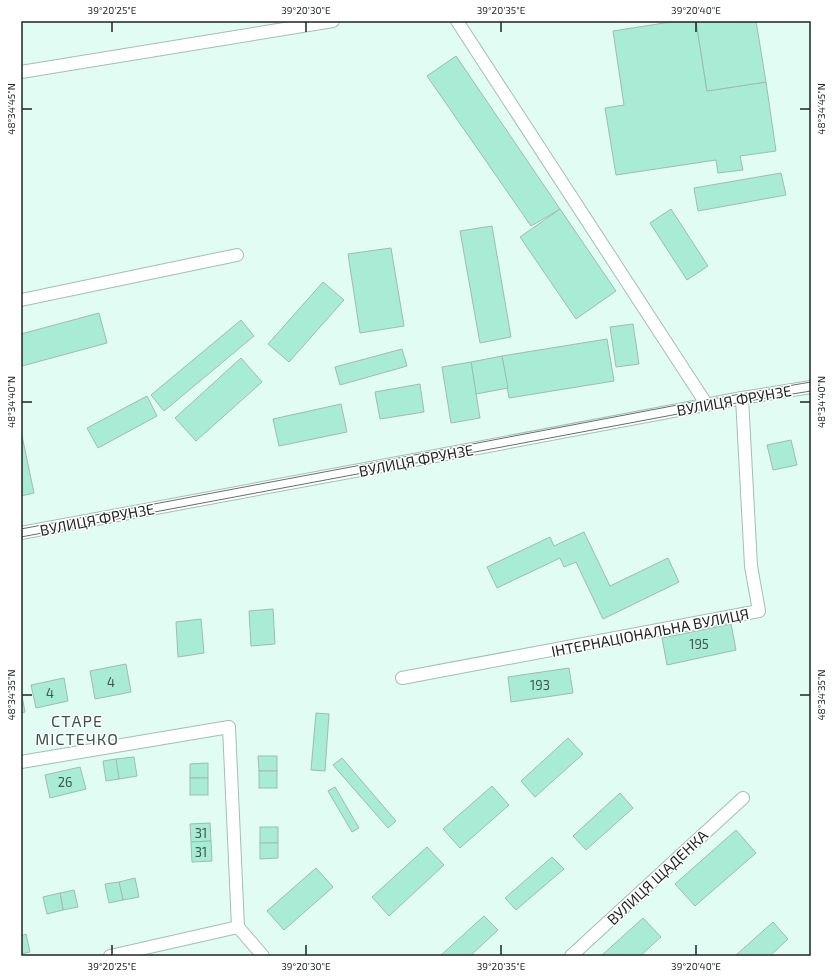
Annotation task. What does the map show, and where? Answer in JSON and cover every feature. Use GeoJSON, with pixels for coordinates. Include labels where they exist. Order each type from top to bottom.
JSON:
{"type":"FeatureCollection","features":[{"type":"Feature","properties":{"kind":"street"},"geometry":{"type":"LineString","coordinates":[[21,72],[333,21]]}},
{"type":"Feature","properties":{"kind":"street"},"geometry":{"type":"LineString","coordinates":[[456,21],[707,405]]}},
{"type":"Feature","properties":{"kind":"street"},"geometry":{"type":"LineString","coordinates":[[21,300],[236,256]]}},
{"type":"Feature","properties":{"kind":"street","name":"ВУЛИЦЯ ФРУНЗЕ"},"geometry":{"type":"LineString","coordinates":[[21,533],[742,398],[811,387]]}},
{"type":"Feature","properties":{"kind":"street","name":"ІНТЕРНАЦІОНАЛЬНА ВУЛИЦЯ"},"geometry":{"type":"LineString","coordinates":[[402,678],[759,611],[752,566],[742,398]]}},
{"type":"Feature","properties":{"kind":"street"},"geometry":{"type":"LineString","coordinates":[[21,762],[229,727],[238,927],[263,956]]}},
{"type":"Feature","properties":{"kind":"street","name":"ВУЛИЦЯ ЩАДЕНКА"},"geometry":{"type":"LineString","coordinates":[[571,956],[743,798]]}},
{"type":"Feature","properties":{"kind":"street"},"geometry":{"type":"LineString","coordinates":[[110,956],[238,927]]}},
{"type":"Feature","properties":{"kind":"building"},"geometry":{"type":"Polygon","coordinates":[[[677,21],[696,21],[707,91],[766,82],[776,151],[740,156],[743,170],[718,173],[716,160],[616,175],[605,108],[624,105],[613,31],[677,21]]]}},
{"type":"Feature","properties":{"kind":"building"},"geometry":{"type":"Polygon","coordinates":[[[696,21],[756,21],[766,82],[707,91],[696,21]]]}},
{"type":"Feature","properties":{"kind":"building"},"geometry":{"type":"Polygon","coordinates":[[[456,56],[560,209],[531,226],[427,76],[456,56]]]}},
{"type":"Feature","properties":{"kind":"building"},"geometry":{"type":"Polygon","coordinates":[[[781,173],[786,195],[698,211],[694,188],[781,173]]]}},
{"type":"Feature","properties":{"kind":"building"},"geometry":{"type":"Polygon","coordinates":[[[560,209],[616,291],[576,319],[520,237],[560,209]]]}},
{"type":"Feature","properties":{"kind":"building"},"geometry":{"type":"Polygon","coordinates":[[[671,209],[708,266],[687,280],[650,223],[671,209]]]}},
{"type":"Feature","properties":{"kind":"building"},"geometry":{"type":"Polygon","coordinates":[[[492,226],[511,337],[480,343],[460,231],[492,226]]]}},
{"type":"Feature","properties":{"kind":"building"},"geometry":{"type":"Polygon","coordinates":[[[391,248],[404,326],[360,333],[348,254],[391,248]]]}},
{"type":"Feature","properties":{"kind":"building"},"geometry":{"type":"Polygon","coordinates":[[[323,282],[344,300],[289,362],[268,344],[323,282]]]}},
{"type":"Feature","properties":{"kind":"building"},"geometry":{"type":"Polygon","coordinates":[[[99,313],[107,343],[22,366],[21,334],[99,313]]]}},
{"type":"Feature","properties":{"kind":"building"},"geometry":{"type":"Polygon","coordinates":[[[241,320],[254,336],[164,411],[151,395],[241,320]]]}},
{"type":"Feature","properties":{"kind":"building"},"geometry":{"type":"Polygon","coordinates":[[[633,324],[639,364],[616,367],[610,327],[633,324]]]}},
{"type":"Feature","properties":{"kind":"building"},"geometry":{"type":"Polygon","coordinates":[[[607,339],[614,381],[509,398],[502,356],[607,339]]]}},
{"type":"Feature","properties":{"kind":"building"},"geometry":{"type":"Polygon","coordinates":[[[402,349],[407,366],[340,385],[335,367],[402,349]]]}},
{"type":"Feature","properties":{"kind":"building"},"geometry":{"type":"Polygon","coordinates":[[[502,356],[508,388],[476,394],[471,362],[502,356]]]}},
{"type":"Feature","properties":{"kind":"building"},"geometry":{"type":"Polygon","coordinates":[[[241,358],[262,382],[196,441],[175,418],[241,358]]]}},
{"type":"Feature","properties":{"kind":"building"},"geometry":{"type":"Polygon","coordinates":[[[471,362],[480,418],[451,423],[442,367],[471,362]]]}},
{"type":"Feature","properties":{"kind":"building"},"geometry":{"type":"Polygon","coordinates":[[[420,384],[424,412],[380,419],[375,392],[420,384]]]}},
{"type":"Feature","properties":{"kind":"building"},"geometry":{"type":"Polygon","coordinates":[[[147,396],[157,416],[98,448],[87,428],[147,396]]]}},
{"type":"Feature","properties":{"kind":"building"},"geometry":{"type":"Polygon","coordinates":[[[341,404],[347,432],[279,446],[273,419],[341,404]]]}},
{"type":"Feature","properties":{"kind":"building"},"geometry":{"type":"Polygon","coordinates":[[[21,431],[34,493],[21,496],[21,431]]]}},
{"type":"Feature","properties":{"kind":"building"},"geometry":{"type":"Polygon","coordinates":[[[791,440],[797,465],[773,470],[767,445],[791,440]]]}},
{"type":"Feature","properties":{"kind":"building"},"geometry":{"type":"Polygon","coordinates":[[[584,532],[610,586],[668,558],[679,582],[603,619],[576,562],[564,567],[560,558],[497,588],[487,567],[550,537],[554,546],[584,532]]]}},
{"type":"Feature","properties":{"kind":"building"},"geometry":{"type":"Polygon","coordinates":[[[273,609],[275,644],[251,646],[249,611],[273,609]]]}},
{"type":"Feature","properties":{"kind":"building"},"geometry":{"type":"Polygon","coordinates":[[[201,619],[204,653],[178,657],[176,622],[201,619]]]}},
{"type":"Feature","properties":{"kind":"building"},"geometry":{"type":"Polygon","coordinates":[[[731,624],[736,650],[667,665],[662,638],[731,624]]]}},
{"type":"Feature","properties":{"kind":"building"},"geometry":{"type":"Polygon","coordinates":[[[126,664],[131,692],[95,699],[90,671],[126,664]]]}},
{"type":"Feature","properties":{"kind":"building"},"geometry":{"type":"Polygon","coordinates":[[[569,668],[573,693],[511,702],[508,677],[569,668]]]}},
{"type":"Feature","properties":{"kind":"building"},"geometry":{"type":"Polygon","coordinates":[[[64,678],[68,701],[36,708],[31,685],[64,678]]]}},
{"type":"Feature","properties":{"kind":"building"},"geometry":{"type":"Polygon","coordinates":[[[21,691],[25,712],[21,713],[21,691]]]}},
{"type":"Feature","properties":{"kind":"building"},"geometry":{"type":"Polygon","coordinates":[[[316,713],[329,714],[325,771],[311,770],[316,713]]]}},
{"type":"Feature","properties":{"kind":"building"},"geometry":{"type":"Polygon","coordinates":[[[568,738],[583,754],[535,797],[521,781],[568,738]]]}},
{"type":"Feature","properties":{"kind":"building"},"geometry":{"type":"Polygon","coordinates":[[[258,756],[277,756],[277,771],[259,771],[258,756]]]}},
{"type":"Feature","properties":{"kind":"building"},"geometry":{"type":"Polygon","coordinates":[[[134,757],[137,776],[119,779],[116,759],[134,757]]]}},
{"type":"Feature","properties":{"kind":"building"},"geometry":{"type":"Polygon","coordinates":[[[342,758],[396,821],[388,828],[333,765],[342,758]]]}},
{"type":"Feature","properties":{"kind":"building"},"geometry":{"type":"Polygon","coordinates":[[[116,759],[119,779],[106,781],[103,761],[116,759]]]}},
{"type":"Feature","properties":{"kind":"building"},"geometry":{"type":"Polygon","coordinates":[[[208,763],[208,778],[190,778],[190,764],[208,763]]]}},
{"type":"Feature","properties":{"kind":"building"},"geometry":{"type":"Polygon","coordinates":[[[80,767],[86,789],[50,798],[45,775],[80,767]]]}},
{"type":"Feature","properties":{"kind":"building"},"geometry":{"type":"Polygon","coordinates":[[[259,771],[277,771],[277,788],[259,788],[259,771]]]}},
{"type":"Feature","properties":{"kind":"building"},"geometry":{"type":"Polygon","coordinates":[[[190,778],[208,778],[208,795],[190,795],[190,778]]]}},
{"type":"Feature","properties":{"kind":"building"},"geometry":{"type":"Polygon","coordinates":[[[492,786],[509,805],[460,848],[443,829],[492,786]]]}},
{"type":"Feature","properties":{"kind":"building"},"geometry":{"type":"Polygon","coordinates":[[[335,787],[359,828],[352,832],[328,791],[335,787]]]}},
{"type":"Feature","properties":{"kind":"building"},"geometry":{"type":"Polygon","coordinates":[[[620,793],[633,808],[586,850],[573,836],[620,793]]]}},
{"type":"Feature","properties":{"kind":"building"},"geometry":{"type":"Polygon","coordinates":[[[210,823],[211,841],[191,842],[190,824],[210,823]]]}},
{"type":"Feature","properties":{"kind":"building"},"geometry":{"type":"Polygon","coordinates":[[[260,827],[278,827],[278,843],[260,843],[260,827]]]}},
{"type":"Feature","properties":{"kind":"building"},"geometry":{"type":"Polygon","coordinates":[[[736,830],[756,853],[695,906],[675,884],[736,830]]]}},
{"type":"Feature","properties":{"kind":"building"},"geometry":{"type":"Polygon","coordinates":[[[211,841],[212,861],[192,862],[191,842],[211,841]]]}},
{"type":"Feature","properties":{"kind":"building"},"geometry":{"type":"Polygon","coordinates":[[[260,843],[278,843],[278,858],[260,859],[260,843]]]}},
{"type":"Feature","properties":{"kind":"building"},"geometry":{"type":"Polygon","coordinates":[[[427,847],[444,865],[389,916],[372,897],[427,847]]]}},
{"type":"Feature","properties":{"kind":"building"},"geometry":{"type":"Polygon","coordinates":[[[552,857],[564,869],[516,910],[505,898],[552,857]]]}},
{"type":"Feature","properties":{"kind":"building"},"geometry":{"type":"Polygon","coordinates":[[[316,868],[333,887],[284,930],[267,911],[316,868]]]}},
{"type":"Feature","properties":{"kind":"building"},"geometry":{"type":"Polygon","coordinates":[[[135,878],[139,897],[123,900],[119,882],[135,878]]]}},
{"type":"Feature","properties":{"kind":"building"},"geometry":{"type":"Polygon","coordinates":[[[119,882],[123,900],[109,903],[105,884],[119,882]]]}},
{"type":"Feature","properties":{"kind":"building"},"geometry":{"type":"Polygon","coordinates":[[[74,890],[78,907],[63,910],[60,893],[74,890]]]}},
{"type":"Feature","properties":{"kind":"building"},"geometry":{"type":"Polygon","coordinates":[[[60,893],[63,910],[47,914],[43,897],[60,893]]]}},
{"type":"Feature","properties":{"kind":"building"},"geometry":{"type":"Polygon","coordinates":[[[484,916],[498,930],[470,956],[440,956],[484,916]]]}},
{"type":"Feature","properties":{"kind":"building"},"geometry":{"type":"Polygon","coordinates":[[[643,918],[661,937],[640,956],[601,956],[643,918]]]}},
{"type":"Feature","properties":{"kind":"building"},"geometry":{"type":"Polygon","coordinates":[[[773,922],[788,939],[770,956],[735,956],[773,922]]]}},
{"type":"Feature","properties":{"kind":"building"},"geometry":{"type":"Polygon","coordinates":[[[26,934],[30,952],[21,954],[21,936],[26,934]]]}},
{"type":"Feature","properties":{"kind":"tram line"},"geometry":{"type":"LineString","coordinates":[[21,529],[688,403],[811,382]]}},
{"type":"Feature","properties":{"kind":"tram line"},"geometry":{"type":"LineString","coordinates":[[21,537],[742,402],[811,391]]}},
{"type":"Feature","properties":{"kind":"district","name":"СТАРЕ МІСТЕЧКО"},"geometry":{"type":"Point","coordinates":[77,729]}}]}
